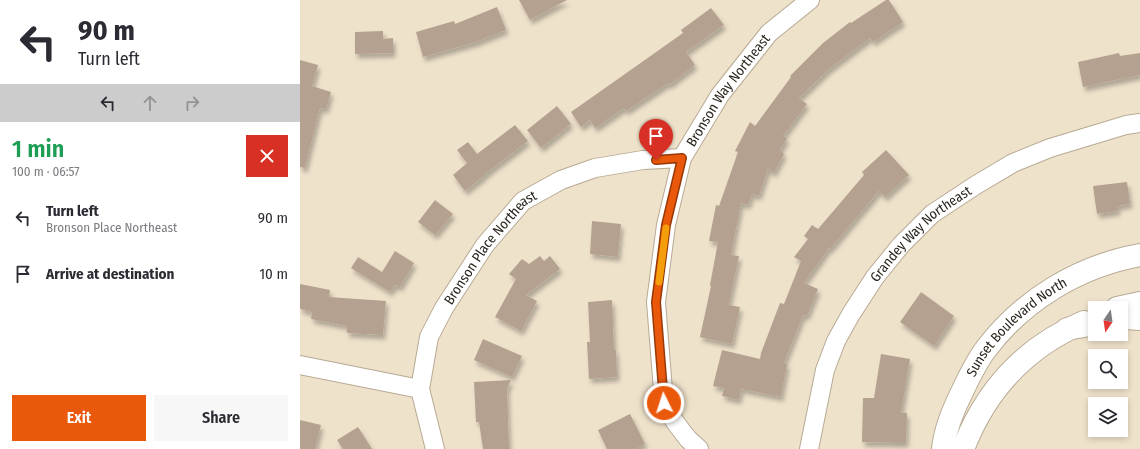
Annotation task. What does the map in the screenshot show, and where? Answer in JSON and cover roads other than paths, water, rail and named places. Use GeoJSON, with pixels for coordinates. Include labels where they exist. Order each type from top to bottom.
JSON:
{"type":"FeatureCollection","features":[{"type":"Feature","properties":{"kind":"main road","name":"Sunset Boulevard North"},"geometry":{"type":"LineString","coordinates":[[943,449],[944,438],[955,407],[970,374],[985,350],[1010,322],[1031,303],[1061,283],[1097,267],[1140,255]]}},
{"type":"Feature","properties":{"kind":"main road"},"geometry":{"type":"LineString","coordinates":[[1128,305],[1140,302]]}},
{"type":"Feature","properties":{"kind":"main road"},"geometry":{"type":"LineString","coordinates":[[1128,318],[1140,319]]}},
{"type":"Feature","properties":{"kind":"main road"},"geometry":{"type":"LineString","coordinates":[[963,449],[969,432],[984,406],[1007,375],[1030,353],[1067,329],[1088,320]]}},
{"type":"Feature","properties":{"kind":"main road"},"geometry":{"type":"LineString","coordinates":[[1067,329],[1088,325]]}},
{"type":"Feature","properties":{"kind":"street","name":"Bronson Way Northeast"},"geometry":{"type":"LineString","coordinates":[[699,449],[688,439],[675,422],[664,403],[656,302],[666,225],[682,158],[720,95],[769,33],[810,0]]}},
{"type":"Feature","properties":{"kind":"street","name":"Grandey Way Northeast"},"geometry":{"type":"LineString","coordinates":[[809,449],[825,370],[836,341],[851,314],[875,277],[901,245],[932,214],[976,184],[1013,163],[1050,148],[1140,122]]}},
{"type":"Feature","properties":{"kind":"street","name":"Bronson Place Northeast"},"geometry":{"type":"LineString","coordinates":[[435,449],[420,389],[429,337],[444,308],[485,245],[523,201],[561,180],[595,168],[643,160],[682,158]]}},
{"type":"Feature","properties":{"kind":"street"},"geometry":{"type":"LineString","coordinates":[[300,365],[420,389]]}}]}
